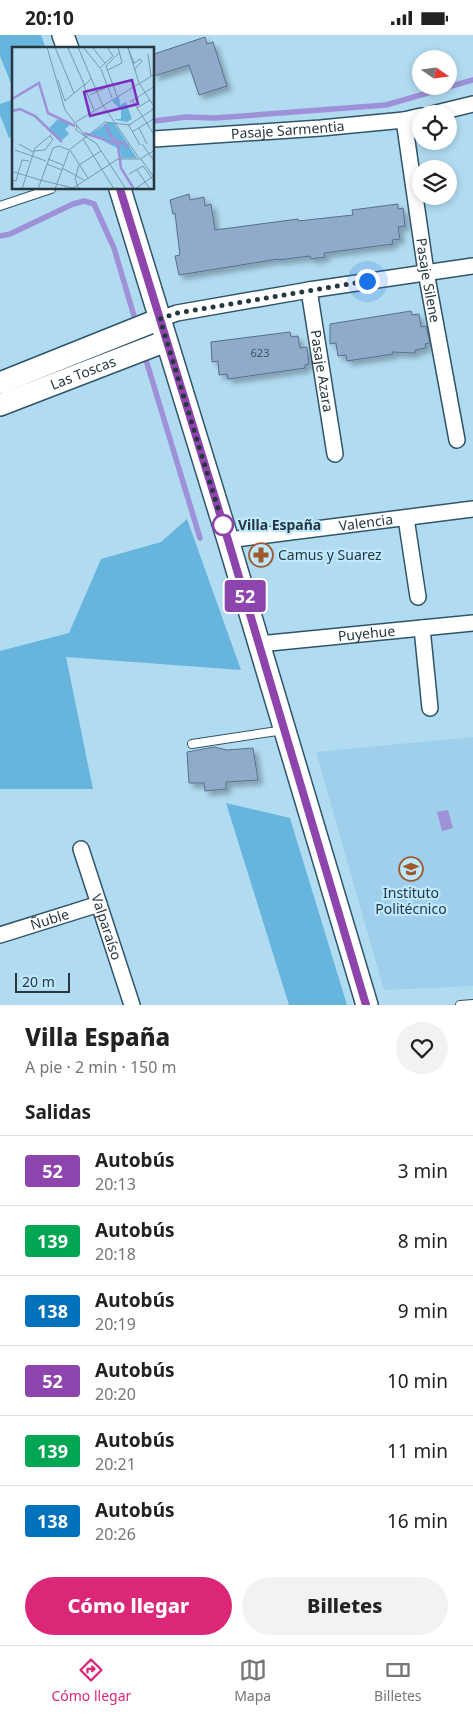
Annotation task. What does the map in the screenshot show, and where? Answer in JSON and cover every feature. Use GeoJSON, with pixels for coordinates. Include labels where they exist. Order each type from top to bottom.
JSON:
{"type":"FeatureCollection","features":[{"type":"Feature","properties":{"kind":"street"},"geometry":{"type":"LineString","coordinates":[[63,35],[67,47]]}},
{"type":"Feature","properties":{"kind":"street"},"geometry":{"type":"LineString","coordinates":[[457,108],[473,104]]}},
{"type":"Feature","properties":{"kind":"street","name":"Pasaje Sarmentia"},"geometry":{"type":"LineString","coordinates":[[155,139],[321,128],[412,118]]}},
{"type":"Feature","properties":{"kind":"street","name":"Pasaje Silene"},"geometry":{"type":"LineString","coordinates":[[404,120],[426,272],[457,440]]}},
{"type":"Feature","properties":{"kind":"street"},"geometry":{"type":"LineString","coordinates":[[120,190],[228,540],[366,1005]]}},
{"type":"Feature","properties":{"kind":"street"},"geometry":{"type":"LineString","coordinates":[[160,319],[177,313],[309,290],[473,266]]}},
{"type":"Feature","properties":{"kind":"street","name":"Pasaje Azara"},"geometry":{"type":"LineString","coordinates":[[309,290],[335,454]]}},
{"type":"Feature","properties":{"kind":"street","name":"Las Toscas"},"geometry":{"type":"LineString","coordinates":[[0,383],[160,319]]}},
{"type":"Feature","properties":{"kind":"street","name":"Las Toscas"},"geometry":{"type":"LineString","coordinates":[[0,405],[166,341]]}},
{"type":"Feature","properties":{"kind":"street","name":"Valencia"},"geometry":{"type":"LineString","coordinates":[[228,540],[473,509]]}},
{"type":"Feature","properties":{"kind":"street"},"geometry":{"type":"LineString","coordinates":[[406,518],[418,597]]}},
{"type":"Feature","properties":{"kind":"street","name":"Puyehue"},"geometry":{"type":"LineString","coordinates":[[259,644],[473,623]]}},
{"type":"Feature","properties":{"kind":"street"},"geometry":{"type":"LineString","coordinates":[[422,628],[430,708]]}},
{"type":"Feature","properties":{"kind":"street","name":"Valparaíso"},"geometry":{"type":"LineString","coordinates":[[81,849],[132,1005]]}},
{"type":"Feature","properties":{"kind":"street","name":"Ñuble"},"geometry":{"type":"LineString","coordinates":[[0,935],[99,904]]}},
{"type":"Feature","properties":{"kind":"lane"},"geometry":{"type":"LineString","coordinates":[[0,207],[47,190]]}},
{"type":"Feature","properties":{"kind":"lane"},"geometry":{"type":"LineString","coordinates":[[192,744],[284,730]]}},
{"type":"Feature","properties":{"kind":"lane"},"geometry":{"type":"LineString","coordinates":[[460,1005],[473,1004]]}},
{"type":"Feature","properties":{"kind":"shaded area"},"geometry":{"type":"Polygon","coordinates":[[[0,35],[41,35],[45,47],[12,47],[12,86],[0,56],[0,35]]]}},
{"type":"Feature","properties":{"kind":"shaded area"},"geometry":{"type":"Polygon","coordinates":[[[12,100],[12,137],[9,138],[0,115],[0,104],[12,100]]]}},
{"type":"Feature","properties":{"kind":"shaded area"},"geometry":{"type":"Polygon","coordinates":[[[187,519],[241,670],[66,657],[93,789],[0,789],[0,651],[69,633],[101,559],[161,542],[187,519]]]}},
{"type":"Feature","properties":{"kind":"shaded area","name":"Instituto Politécnico"},"geometry":{"type":"Polygon","coordinates":[[[473,737],[473,986],[384,990],[316,752],[473,737]]]}},
{"type":"Feature","properties":{"kind":"shaded area"},"geometry":{"type":"Polygon","coordinates":[[[226,803],[290,818],[347,1005],[289,1005],[226,803]]]}},
{"type":"Feature","properties":{"kind":"shaded area"},"geometry":{"type":"Polygon","coordinates":[[[448,810],[453,828],[442,831],[437,812],[448,810]]]}},
{"type":"Feature","properties":{"kind":"building"},"geometry":{"type":"Polygon","coordinates":[[[205,37],[207,44],[213,42],[227,86],[199,95],[189,65],[155,76],[155,54],[205,37]]]}},
{"type":"Feature","properties":{"kind":"building"},"geometry":{"type":"Polygon","coordinates":[[[189,194],[190,200],[204,197],[205,206],[211,204],[215,230],[298,219],[298,221],[353,215],[352,210],[398,204],[398,209],[403,208],[405,226],[398,227],[400,239],[392,240],[393,244],[324,253],[325,257],[311,259],[310,256],[278,259],[179,275],[175,256],[180,255],[175,213],[173,214],[170,200],[189,194]]]}},
{"type":"Feature","properties":{"kind":"building"},"geometry":{"type":"Polygon","coordinates":[[[411,311],[412,315],[419,314],[421,327],[426,326],[430,343],[425,344],[426,348],[415,350],[415,353],[392,352],[393,354],[347,361],[346,355],[338,356],[336,343],[330,344],[330,324],[411,311]]]}},
{"type":"Feature","properties":{"kind":"building"},"geometry":{"type":"Polygon","coordinates":[[[290,332],[291,337],[298,336],[300,348],[307,347],[309,364],[305,365],[305,368],[228,379],[227,374],[219,375],[218,361],[212,362],[211,342],[290,332]]]}},
{"type":"Feature","properties":{"kind":"building"},"geometry":{"type":"Polygon","coordinates":[[[214,747],[227,750],[253,748],[258,780],[226,782],[226,789],[205,791],[204,783],[189,783],[187,752],[214,747]]]}},
{"type":"Feature","properties":{"kind":"waterway"},"geometry":{"type":"LineString","coordinates":[[155,121],[186,117],[215,118],[386,105],[473,80]]}},
{"type":"Feature","properties":{"kind":"waterway"},"geometry":{"type":"LineString","coordinates":[[0,236],[10,234],[73,204],[84,201],[94,204],[114,248],[134,316]]}},
{"type":"Feature","properties":{"kind":"waterway"},"geometry":{"type":"LineString","coordinates":[[146,360],[200,538]]}},
{"type":"Feature","properties":{"kind":"bus line","name":"52"},"geometry":{"type":"LineString","coordinates":[[120,190],[228,540],[366,1005]]}},
{"type":"Feature","properties":{"kind":"place","name":"Villa España"},"geometry":{"type":"Point","coordinates":[223,525]}},
{"type":"Feature","properties":{"kind":"place","name":"Camus y Suarez"},"geometry":{"type":"Point","coordinates":[261,555]}},
{"type":"Feature","properties":{"kind":"place","name":"Instituto Politécnico"},"geometry":{"type":"Point","coordinates":[411,869]}},
{"type":"Feature","properties":{"kind":"route"},"geometry":{"type":"LineString","coordinates":[[223,525],[160,319],[177,313],[367,281]]}}]}
